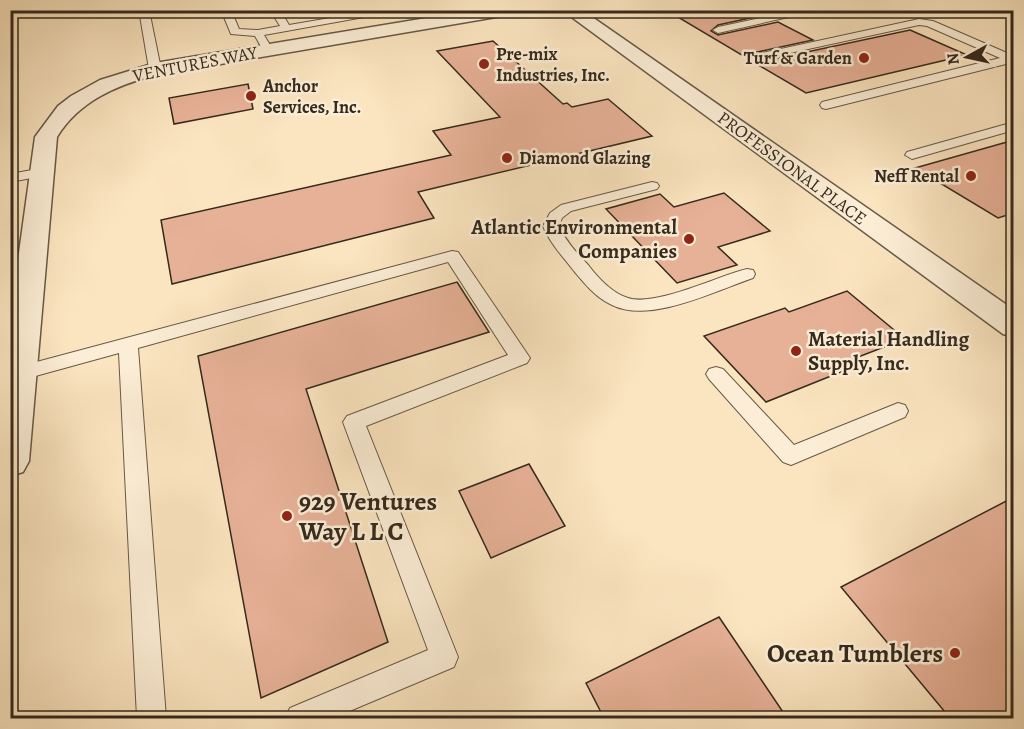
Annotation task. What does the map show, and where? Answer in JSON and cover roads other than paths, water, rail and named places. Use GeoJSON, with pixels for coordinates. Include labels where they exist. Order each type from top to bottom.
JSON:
{"type":"FeatureCollection","features":[{"type":"Feature","properties":{"kind":"street","name":"VENTURES WAY"},"geometry":{"type":"LineString","coordinates":[[10,461],[17,380],[46,137],[53,123],[66,109],[102,87],[155,69],[263,41],[399,16],[508,10]]}},
{"type":"Feature","properties":{"kind":"street","name":"PROFESSIONAL PLACE"},"geometry":{"type":"LineString","coordinates":[[570,10],[1014,326]]}},
{"type":"Feature","properties":{"kind":"lane"},"geometry":{"type":"LineString","coordinates":[[144,10],[155,69]]}},
{"type":"Feature","properties":{"kind":"lane"},"geometry":{"type":"LineString","coordinates":[[226,10],[235,32],[263,41],[286,28],[372,12],[399,16]]}},
{"type":"Feature","properties":{"kind":"lane"},"geometry":{"type":"LineString","coordinates":[[275,10],[286,28]]}},
{"type":"Feature","properties":{"kind":"lane"},"geometry":{"type":"LineString","coordinates":[[718,30],[815,10]]}},
{"type":"Feature","properties":{"kind":"lane"},"geometry":{"type":"LineString","coordinates":[[753,58],[924,22],[1011,59],[826,105]]}},
{"type":"Feature","properties":{"kind":"lane"},"geometry":{"type":"LineString","coordinates":[[912,155],[1014,126]]}},
{"type":"Feature","properties":{"kind":"lane"},"geometry":{"type":"LineString","coordinates":[[10,178],[43,172]]}},
{"type":"Feature","properties":{"kind":"lane"},"geometry":{"type":"LineString","coordinates":[[652,186],[566,208],[555,216],[550,226],[556,239],[594,284],[611,297],[630,305],[652,304],[747,274]]}},
{"type":"Feature","properties":{"kind":"lane"},"geometry":{"type":"LineString","coordinates":[[17,380],[128,345],[452,256],[520,358],[354,422],[444,657],[300,718]]}},
{"type":"Feature","properties":{"kind":"lane"},"geometry":{"type":"LineString","coordinates":[[128,345],[151,718]]}},
{"type":"Feature","properties":{"kind":"lane"},"geometry":{"type":"LineString","coordinates":[[716,374],[791,456],[898,411]]}},
{"type":"Feature","properties":{"kind":"place","name":"Turf & Garden"},"geometry":{"type":"Point","coordinates":[864,58]}},
{"type":"Feature","properties":{"kind":"place","name":"Pre-mix Industries, Inc."},"geometry":{"type":"Point","coordinates":[484,64]}},
{"type":"Feature","properties":{"kind":"place","name":"Anchor Services, Inc."},"geometry":{"type":"Point","coordinates":[251,96]}},
{"type":"Feature","properties":{"kind":"place","name":"Diamond Glazing"},"geometry":{"type":"Point","coordinates":[507,158]}},
{"type":"Feature","properties":{"kind":"place","name":"Neff Rental"},"geometry":{"type":"Point","coordinates":[971,176]}},
{"type":"Feature","properties":{"kind":"place","name":"Atlantic Environmental Companies"},"geometry":{"type":"Point","coordinates":[689,239]}},
{"type":"Feature","properties":{"kind":"place","name":"Material Handling Supply, Inc."},"geometry":{"type":"Point","coordinates":[796,351]}},
{"type":"Feature","properties":{"kind":"place","name":"929 Ventures Way L L C"},"geometry":{"type":"Point","coordinates":[287,516]}},
{"type":"Feature","properties":{"kind":"place","name":"Ocean Tumblers"},"geometry":{"type":"Point","coordinates":[955,653]}}]}
